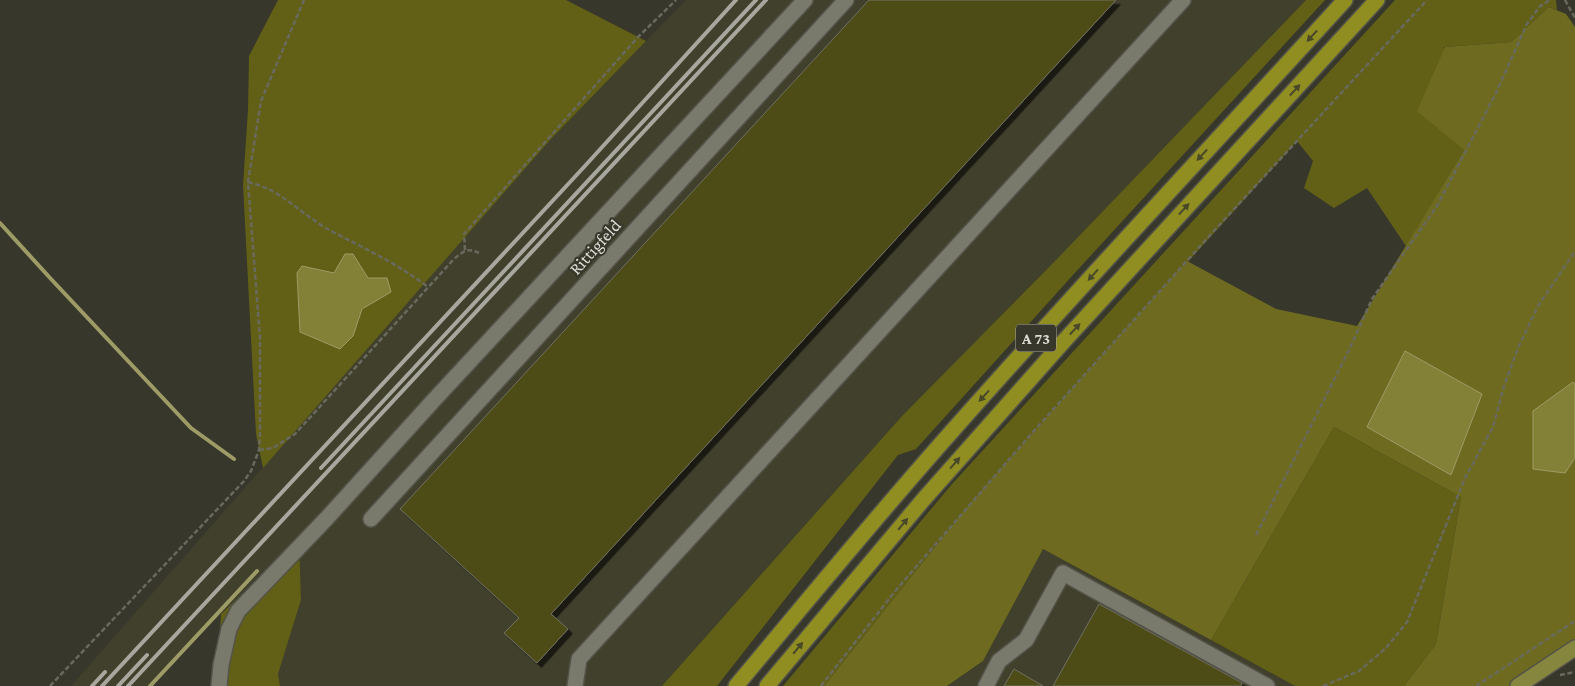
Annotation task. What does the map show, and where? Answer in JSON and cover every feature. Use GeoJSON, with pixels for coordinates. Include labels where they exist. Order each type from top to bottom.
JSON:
{"type":"FeatureCollection","features":[{"type":"Feature","properties":{"kind":"highway","name":"A 73"},"geometry":{"type":"LineString","coordinates":[[736,686],[954,429],[1346,0]]}},
{"type":"Feature","properties":{"kind":"highway","name":"A 73"},"geometry":{"type":"LineString","coordinates":[[767,686],[923,500],[1031,377],[1377,0]]}},
{"type":"Feature","properties":{"kind":"main road"},"geometry":{"type":"LineString","coordinates":[[1518,686],[1575,648]]}},
{"type":"Feature","properties":{"kind":"street"},"geometry":{"type":"LineString","coordinates":[[219,686],[221,665],[229,629],[238,611],[327,518],[804,0]]}},
{"type":"Feature","properties":{"kind":"street","name":"Rittigfeld"},"geometry":{"type":"LineString","coordinates":[[371,519],[846,0]]}},
{"type":"Feature","properties":{"kind":"street"},"geometry":{"type":"LineString","coordinates":[[574,686],[578,659],[1183,0]]}},
{"type":"Feature","properties":{"kind":"street"},"geometry":{"type":"LineString","coordinates":[[986,686],[999,662],[1026,640],[1063,573],[1267,686]]}},
{"type":"Feature","properties":{"kind":"path"},"geometry":{"type":"LineString","coordinates":[[50,686],[244,481],[251,471],[259,450],[260,338],[248,182],[261,100],[304,0]]}},
{"type":"Feature","properties":{"kind":"path"},"geometry":{"type":"LineString","coordinates":[[465,250],[464,234],[637,38],[676,0]]}},
{"type":"Feature","properties":{"kind":"path"},"geometry":{"type":"LineString","coordinates":[[821,686],[896,590],[1032,433],[1212,233],[1427,0]]}},
{"type":"Feature","properties":{"kind":"path"},"geometry":{"type":"LineString","coordinates":[[1256,536],[1345,358],[1372,299],[1437,206],[1494,96],[1527,24],[1540,6],[1550,0]]}},
{"type":"Feature","properties":{"kind":"path"},"geometry":{"type":"LineString","coordinates":[[1565,0],[1575,18]]}},
{"type":"Feature","properties":{"kind":"path"},"geometry":{"type":"LineString","coordinates":[[248,182],[272,191],[330,230],[406,270],[428,287]]}},
{"type":"Feature","properties":{"kind":"path"},"geometry":{"type":"LineString","coordinates":[[259,450],[273,448],[295,434],[452,260],[465,250],[473,250],[479,253]]}},
{"type":"Feature","properties":{"kind":"path"},"geometry":{"type":"LineString","coordinates":[[1323,686],[1360,670],[1386,648],[1407,622],[1465,478],[1493,427],[1504,386],[1518,348],[1538,306],[1575,251]]}},
{"type":"Feature","properties":{"kind":"path"},"geometry":{"type":"LineString","coordinates":[[1476,686],[1575,621]]}},
{"type":"Feature","properties":{"kind":"shaded area"},"geometry":{"type":"Polygon","coordinates":[[[278,0],[566,0],[646,41],[550,140],[263,468],[256,434],[243,185],[248,110],[249,56],[278,0]]]}},
{"type":"Feature","properties":{"kind":"shaded area"},"geometry":{"type":"Polygon","coordinates":[[[686,0],[1306,0],[1055,261],[902,416],[662,686],[280,686],[278,674],[301,600],[299,542],[221,614],[150,686],[71,686],[550,140],[686,0]]]}},
{"type":"Feature","properties":{"kind":"shaded area"},"geometry":{"type":"Polygon","coordinates":[[[1306,0],[1325,0],[916,449],[898,455],[717,686],[662,686],[902,416],[1055,261],[1306,0]]]}},
{"type":"Feature","properties":{"kind":"shaded area"},"geometry":{"type":"Polygon","coordinates":[[[1395,0],[1556,0],[1557,10],[1549,7],[1511,42],[1444,47],[1464,150],[1406,246],[1367,188],[1334,208],[1304,188],[1313,161],[1297,141],[970,503],[824,686],[783,686],[952,484],[1395,0]]]}},
{"type":"Feature","properties":{"kind":"shaded area"},"geometry":{"type":"Polygon","coordinates":[[[1549,7],[1566,14],[1575,27],[1575,648],[1523,686],[1404,686],[1436,644],[1461,497],[1334,427],[1211,640],[1043,549],[983,661],[947,686],[824,686],[970,503],[1187,261],[1276,309],[1357,326],[1464,150],[1417,111],[1445,47],[1511,42],[1549,7]]]}},
{"type":"Feature","properties":{"kind":"shaded area"},"geometry":{"type":"Polygon","coordinates":[[[345,254],[353,254],[368,278],[387,278],[391,292],[362,309],[353,336],[340,349],[300,332],[297,273],[302,266],[334,273],[345,254]]]}},
{"type":"Feature","properties":{"kind":"shaded area"},"geometry":{"type":"Polygon","coordinates":[[[1405,351],[1482,394],[1451,475],[1367,427],[1405,351]]]}},
{"type":"Feature","properties":{"kind":"shaded area"},"geometry":{"type":"Polygon","coordinates":[[[1573,382],[1575,384],[1575,458],[1565,473],[1533,469],[1533,411],[1573,382]]]}},
{"type":"Feature","properties":{"kind":"shaded area"},"geometry":{"type":"Polygon","coordinates":[[[1334,427],[1461,497],[1436,644],[1404,686],[1295,686],[1211,640],[1334,427]]]}},
{"type":"Feature","properties":{"kind":"shaded area"},"geometry":{"type":"Polygon","coordinates":[[[299,541],[301,600],[278,674],[280,686],[217,686],[221,614],[299,541]]]}},
{"type":"Feature","properties":{"kind":"shaded area"},"geometry":{"type":"Polygon","coordinates":[[[1043,549],[1295,686],[948,686],[983,661],[1043,549]]]}},
{"type":"Feature","properties":{"kind":"building"},"geometry":{"type":"Polygon","coordinates":[[[869,0],[1116,0],[551,614],[568,629],[537,663],[504,633],[519,618],[400,509],[869,0]]]}},
{"type":"Feature","properties":{"kind":"building"},"geometry":{"type":"Polygon","coordinates":[[[1099,604],[1242,683],[1241,686],[1053,686],[1099,604]]]}},
{"type":"Feature","properties":{"kind":"building"},"geometry":{"type":"Polygon","coordinates":[[[1014,669],[1043,686],[1004,686],[1014,669]]]}},
{"type":"Feature","properties":{"kind":"waterway"},"geometry":{"type":"LineString","coordinates":[[0,223],[191,428],[234,459]]}},
{"type":"Feature","properties":{"kind":"waterway"},"geometry":{"type":"LineString","coordinates":[[150,686],[257,571]]}},
{"type":"Feature","properties":{"kind":"railway"},"geometry":{"type":"LineString","coordinates":[[102,686],[584,167],[736,0]]}},
{"type":"Feature","properties":{"kind":"railway"},"geometry":{"type":"LineString","coordinates":[[321,468],[756,0]]}},
{"type":"Feature","properties":{"kind":"railway"},"geometry":{"type":"LineString","coordinates":[[128,686],[766,0]]}},
{"type":"Feature","properties":{"kind":"railway"},"geometry":{"type":"LineString","coordinates":[[118,686],[147,655]]}},
{"type":"Feature","properties":{"kind":"railway"},"geometry":{"type":"LineString","coordinates":[[92,686],[105,672]]}}]}
